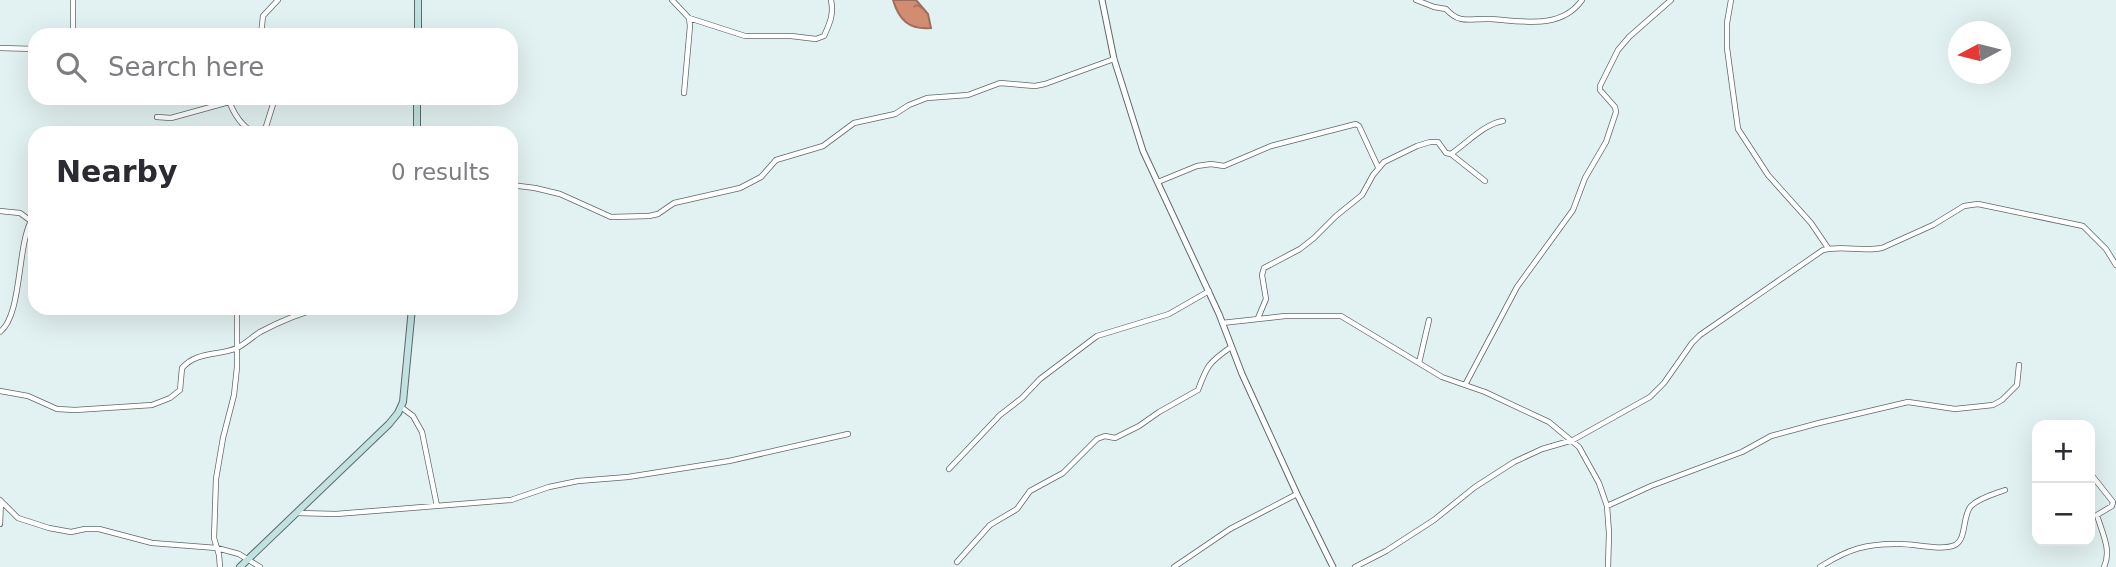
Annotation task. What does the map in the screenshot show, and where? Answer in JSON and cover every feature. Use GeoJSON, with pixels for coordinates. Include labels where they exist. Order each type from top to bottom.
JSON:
{"type":"FeatureCollection","features":[{"type":"Feature","properties":{"kind":"main road"},"geometry":{"type":"LineString","coordinates":[[418,0],[418,28]]}},
{"type":"Feature","properties":{"kind":"main road"},"geometry":{"type":"LineString","coordinates":[[417,105],[417,126]]}},
{"type":"Feature","properties":{"kind":"main road"},"geometry":{"type":"LineString","coordinates":[[240,567],[389,424],[401,407],[411,315]]}},
{"type":"Feature","properties":{"kind":"street"},"geometry":{"type":"LineString","coordinates":[[73,0],[73,28]]}},
{"type":"Feature","properties":{"kind":"street"},"geometry":{"type":"LineString","coordinates":[[262,28],[263,16],[278,0]]}},
{"type":"Feature","properties":{"kind":"street"},"geometry":{"type":"LineString","coordinates":[[672,0],[689,18],[745,36],[816,39],[824,36],[830,23],[831,0]]}},
{"type":"Feature","properties":{"kind":"street"},"geometry":{"type":"LineString","coordinates":[[1102,0],[1114,59],[1143,151],[1209,291],[1297,494],[1333,567]]}},
{"type":"Feature","properties":{"kind":"street"},"geometry":{"type":"LineString","coordinates":[[1416,0],[1446,9],[1452,16],[1460,19],[1532,23],[1561,16],[1575,9],[1582,0]]}},
{"type":"Feature","properties":{"kind":"street"},"geometry":{"type":"LineString","coordinates":[[1465,385],[1517,287],[1573,210],[1585,178],[1606,142],[1616,112],[1600,86],[1612,60],[1629,37],[1671,0]]}},
{"type":"Feature","properties":{"kind":"street"},"geometry":{"type":"LineString","coordinates":[[1731,0],[1727,48],[1738,129],[1768,175],[1811,223],[1828,248]]}},
{"type":"Feature","properties":{"kind":"street"},"geometry":{"type":"LineString","coordinates":[[684,93],[690,36],[689,18]]}},
{"type":"Feature","properties":{"kind":"street"},"geometry":{"type":"LineString","coordinates":[[0,48],[28,49]]}},
{"type":"Feature","properties":{"kind":"street"},"geometry":{"type":"LineString","coordinates":[[518,186],[560,194],[611,217],[649,216],[674,204],[740,188],[761,177],[776,160],[823,146],[854,123],[895,114],[927,98],[968,95],[1000,83],[1035,86],[1045,84],[1114,59]]}},
{"type":"Feature","properties":{"kind":"street"},"geometry":{"type":"LineString","coordinates":[[157,117],[172,118],[213,105]]}},
{"type":"Feature","properties":{"kind":"street"},"geometry":{"type":"LineString","coordinates":[[231,105],[242,126]]}},
{"type":"Feature","properties":{"kind":"street"},"geometry":{"type":"LineString","coordinates":[[266,126],[273,105]]}},
{"type":"Feature","properties":{"kind":"street"},"geometry":{"type":"LineString","coordinates":[[1451,154],[1478,133],[1503,121]]}},
{"type":"Feature","properties":{"kind":"street"},"geometry":{"type":"LineString","coordinates":[[1158,182],[1197,166],[1224,166],[1271,146],[1356,124],[1378,167]]}},
{"type":"Feature","properties":{"kind":"street"},"geometry":{"type":"LineString","coordinates":[[1257,319],[1266,299],[1262,275],[1264,268],[1300,249],[1314,238],[1362,195],[1378,167],[1395,156],[1430,142],[1438,142],[1446,153],[1451,154],[1485,181]]}},
{"type":"Feature","properties":{"kind":"street"},"geometry":{"type":"LineString","coordinates":[[1355,567],[1434,520],[1504,468],[1542,449],[1573,440],[1650,397],[1664,383],[1700,335],[1828,248],[1882,248],[1933,225],[1965,206],[1978,204],[2083,226],[2106,249],[2116,265]]}},
{"type":"Feature","properties":{"kind":"street"},"geometry":{"type":"LineString","coordinates":[[0,211],[20,213],[28,217]]}},
{"type":"Feature","properties":{"kind":"street"},"geometry":{"type":"LineString","coordinates":[[0,332],[12,311],[28,230]]}},
{"type":"Feature","properties":{"kind":"street"},"geometry":{"type":"LineString","coordinates":[[949,469],[1000,415],[1040,379],[1097,336],[1169,314],[1209,291]]}},
{"type":"Feature","properties":{"kind":"street"},"geometry":{"type":"LineString","coordinates":[[219,567],[214,529],[216,479],[234,395],[237,315]]}},
{"type":"Feature","properties":{"kind":"street"},"geometry":{"type":"LineString","coordinates":[[0,391],[28,396],[46,405],[67,410],[142,407],[161,402],[176,394],[180,390],[181,368],[191,360],[238,347],[261,332],[300,315]]}},
{"type":"Feature","properties":{"kind":"street"},"geometry":{"type":"LineString","coordinates":[[1223,323],[1285,316],[1341,316],[1443,377],[1485,392],[1549,422],[1579,447],[1599,483],[1607,506],[1608,567]]}},
{"type":"Feature","properties":{"kind":"street"},"geometry":{"type":"LineString","coordinates":[[1419,363],[1429,320]]}},
{"type":"Feature","properties":{"kind":"street"},"geometry":{"type":"LineString","coordinates":[[957,562],[989,525],[1017,509],[1035,488],[1063,473],[1097,439],[1105,436],[1115,438],[1198,390],[1206,369],[1231,347]]}},
{"type":"Feature","properties":{"kind":"street"},"geometry":{"type":"LineString","coordinates":[[1607,506],[1651,486],[1732,457],[1771,436],[1819,423],[1908,402],[1955,409],[1993,405],[2017,385],[2019,365]]}},
{"type":"Feature","properties":{"kind":"street"},"geometry":{"type":"LineString","coordinates":[[401,407],[413,416],[422,432],[437,506]]}},
{"type":"Feature","properties":{"kind":"street"},"geometry":{"type":"LineString","coordinates":[[297,513],[328,514],[511,500],[549,487],[578,481],[628,477],[729,461],[848,434]]}},
{"type":"Feature","properties":{"kind":"street"},"geometry":{"type":"LineString","coordinates":[[2095,479],[2113,502],[2112,506],[2097,515],[2107,550],[2108,558],[2104,567]]}},
{"type":"Feature","properties":{"kind":"street"},"geometry":{"type":"LineString","coordinates":[[1820,567],[1843,552],[1863,547],[1901,544],[1936,547],[1954,545],[1960,540],[1966,513],[1971,506],[2005,490]]}},
{"type":"Feature","properties":{"kind":"street"},"geometry":{"type":"LineString","coordinates":[[1174,567],[1230,528],[1297,494]]}},
{"type":"Feature","properties":{"kind":"street"},"geometry":{"type":"LineString","coordinates":[[1,501],[18,519],[49,528],[71,532],[92,528],[152,543],[217,548],[239,554],[260,567]]}},
{"type":"Feature","properties":{"kind":"street"},"geometry":{"type":"LineString","coordinates":[[0,524],[1,501]]}},
{"type":"Feature","properties":{"kind":"water"},"geometry":{"type":"Polygon","coordinates":[[[893,0],[916,0],[928,14],[931,28],[917,27],[906,22],[898,13],[893,0]]]}}]}
